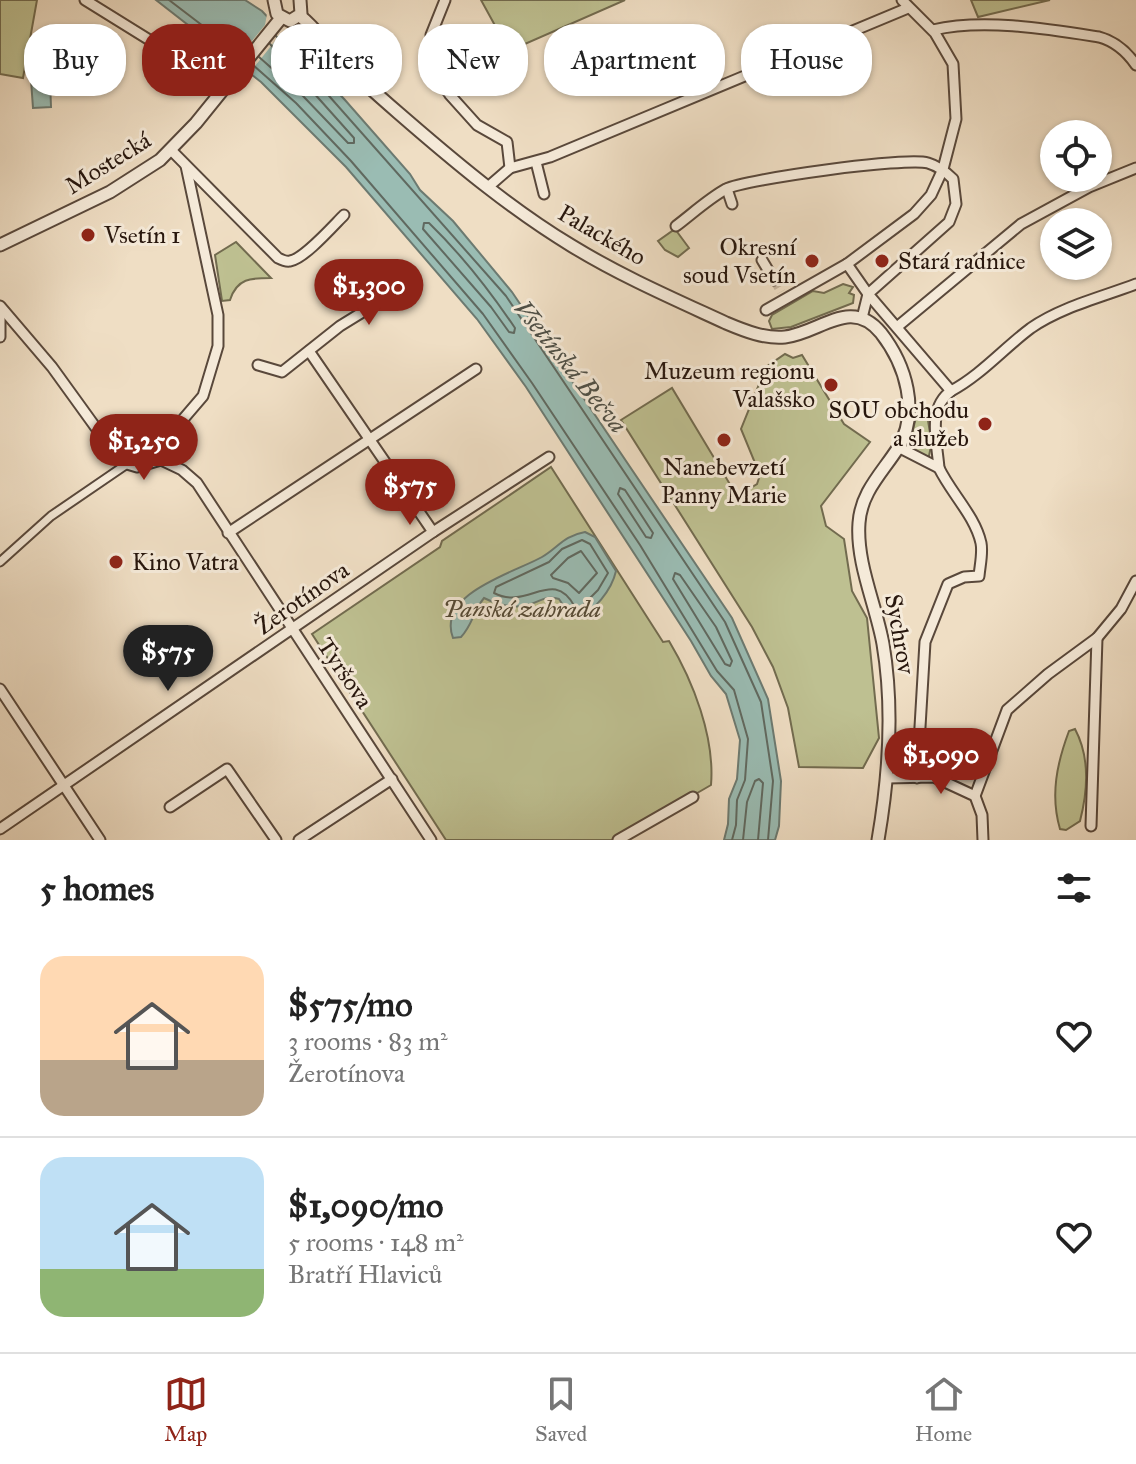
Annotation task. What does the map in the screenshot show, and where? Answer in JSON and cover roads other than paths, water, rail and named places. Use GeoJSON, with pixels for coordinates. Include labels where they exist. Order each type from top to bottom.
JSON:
{"type":"FeatureCollection","features":[{"type":"Feature","properties":{"kind":"street"},"geometry":{"type":"LineString","coordinates":[[85,0],[142,35]]}},
{"type":"Feature","properties":{"kind":"street"},"geometry":{"type":"LineString","coordinates":[[274,0],[280,20],[292,21],[300,16],[300,0]]}},
{"type":"Feature","properties":{"kind":"street"},"geometry":{"type":"LineString","coordinates":[[445,0],[431,35],[434,70],[450,95],[477,125],[507,142],[510,168]]}},
{"type":"Feature","properties":{"kind":"street"},"geometry":{"type":"LineString","coordinates":[[488,187],[510,168],[536,162],[905,4],[933,30],[953,64],[956,119],[943,169],[931,195],[914,214],[847,264],[783,295],[766,310]]}},
{"type":"Feature","properties":{"kind":"street","name":"Palackého"},"geometry":{"type":"LineString","coordinates":[[300,16],[370,87],[488,187],[590,256],[649,287],[763,336],[790,336],[840,318],[862,318]]}},
{"type":"Feature","properties":{"kind":"street","name":"Mostecká"},"geometry":{"type":"LineString","coordinates":[[255,51],[280,20]]}},
{"type":"Feature","properties":{"kind":"street"},"geometry":{"type":"LineString","coordinates":[[933,30],[955,25],[987,25],[1109,39],[1136,65]]}},
{"type":"Feature","properties":{"kind":"street","name":"Mostecká"},"geometry":{"type":"LineString","coordinates":[[0,245],[110,192],[171,150],[218,96]]}},
{"type":"Feature","properties":{"kind":"street"},"geometry":{"type":"LineString","coordinates":[[171,150],[284,261],[290,262],[304,253],[344,215]]}},
{"type":"Feature","properties":{"kind":"street"},"geometry":{"type":"LineString","coordinates":[[536,162],[544,194]]}},
{"type":"Feature","properties":{"kind":"street"},"geometry":{"type":"LineString","coordinates":[[676,226],[727,189],[752,182],[896,162],[926,162],[943,169],[953,179],[956,204],[949,222],[868,294],[862,318]]}},
{"type":"Feature","properties":{"kind":"street"},"geometry":{"type":"LineString","coordinates":[[0,306],[52,367],[112,450],[127,464],[137,467],[161,460],[173,431],[203,396],[218,346],[218,315],[186,166]]}},
{"type":"Feature","properties":{"kind":"street"},"geometry":{"type":"LineString","coordinates":[[897,327],[1021,224],[1089,187],[1136,168]]}},
{"type":"Feature","properties":{"kind":"street"},"geometry":{"type":"LineString","coordinates":[[727,189],[732,204]]}},
{"type":"Feature","properties":{"kind":"street"},"geometry":{"type":"LineString","coordinates":[[762,260],[774,280]]}},
{"type":"Feature","properties":{"kind":"street"},"geometry":{"type":"LineString","coordinates":[[847,264],[868,294],[951,391],[965,383],[1033,326],[1136,284]]}},
{"type":"Feature","properties":{"kind":"street"},"geometry":{"type":"LineString","coordinates":[[258,365],[282,372],[340,326],[413,281]]}},
{"type":"Feature","properties":{"kind":"street"},"geometry":{"type":"LineString","coordinates":[[0,317],[0,337]]}},
{"type":"Feature","properties":{"kind":"street","name":"Sychrov"},"geometry":{"type":"LineString","coordinates":[[862,318],[871,323],[886,341],[901,369],[907,388],[909,415],[898,447],[866,494],[858,529],[885,662],[889,722],[887,778],[878,840]]}},
{"type":"Feature","properties":{"kind":"street"},"geometry":{"type":"LineString","coordinates":[[309,351],[433,532]]}},
{"type":"Feature","properties":{"kind":"street"},"geometry":{"type":"LineString","coordinates":[[228,533],[476,369]]}},
{"type":"Feature","properties":{"kind":"street","name":"Sychrov"},"geometry":{"type":"LineString","coordinates":[[917,778],[925,642],[948,584],[964,577],[979,576],[981,557],[982,545],[975,527],[939,468],[936,410],[951,391]]}},
{"type":"Feature","properties":{"kind":"street"},"geometry":{"type":"LineString","coordinates":[[898,447],[939,468]]}},
{"type":"Feature","properties":{"kind":"street","name":"Žerotínova"},"geometry":{"type":"LineString","coordinates":[[0,829],[433,532],[549,457]]}},
{"type":"Feature","properties":{"kind":"street","name":"Tyršova"},"geometry":{"type":"LineString","coordinates":[[161,460],[182,470],[197,483],[431,840]]}},
{"type":"Feature","properties":{"kind":"street"},"geometry":{"type":"LineString","coordinates":[[0,562],[51,516],[127,464]]}},
{"type":"Feature","properties":{"kind":"street"},"geometry":{"type":"LineString","coordinates":[[983,840],[982,815],[975,796],[1007,710],[1048,674],[1097,638],[1121,609],[1136,581]]}},
{"type":"Feature","properties":{"kind":"street"},"geometry":{"type":"LineString","coordinates":[[1091,826],[1097,638]]}},
{"type":"Feature","properties":{"kind":"street"},"geometry":{"type":"LineString","coordinates":[[0,689],[100,840]]}},
{"type":"Feature","properties":{"kind":"street"},"geometry":{"type":"LineString","coordinates":[[170,807],[227,769],[276,840]]}},
{"type":"Feature","properties":{"kind":"street"},"geometry":{"type":"LineString","coordinates":[[887,778],[934,777],[975,796]]}},
{"type":"Feature","properties":{"kind":"street"},"geometry":{"type":"LineString","coordinates":[[299,840],[392,779]]}},
{"type":"Feature","properties":{"kind":"street"},"geometry":{"type":"LineString","coordinates":[[626,838],[693,797]]}},
{"type":"Feature","properties":{"kind":"water"},"geometry":{"type":"Polygon","coordinates":[[[156,0],[245,0],[262,11],[274,24],[271,24],[271,92],[255,77],[255,24],[187,24],[156,0]]]}},
{"type":"Feature","properties":{"kind":"water"},"geometry":{"type":"Polygon","coordinates":[[[32,96],[51,96],[51,107],[33,108],[32,96]]]}},
{"type":"Feature","properties":{"kind":"water"},"geometry":{"type":"Polygon","coordinates":[[[275,96],[341,96],[410,174],[420,190],[453,221],[512,292],[732,618],[768,699],[781,781],[779,826],[775,840],[724,840],[729,799],[737,779],[740,740],[726,694],[711,676],[526,387],[477,319],[346,167],[275,96]]]}},
{"type":"Feature","properties":{"kind":"water"},"geometry":{"type":"Polygon","coordinates":[[[585,532],[595,537],[616,571],[596,606],[576,618],[569,614],[559,599],[547,598],[517,607],[484,598],[465,633],[453,638],[451,622],[456,608],[467,597],[481,586],[542,557],[571,536],[585,532]]]}},
{"type":"Feature","properties":{"kind":"tunnel"},"geometry":{"type":"LineString","coordinates":[[774,280],[781,292]]}},
{"type":"Feature","properties":{"kind":"place","name":"Vsetín 1"},"geometry":{"type":"Point","coordinates":[88,235]}},
{"type":"Feature","properties":{"kind":"place","name":"Okresní soud Vsetín"},"geometry":{"type":"Point","coordinates":[812,261]}},
{"type":"Feature","properties":{"kind":"place","name":"Stará radnice"},"geometry":{"type":"Point","coordinates":[882,261]}},
{"type":"Feature","properties":{"kind":"place","name":"Muzeum regionu Valašsko"},"geometry":{"type":"Point","coordinates":[831,385]}},
{"type":"Feature","properties":{"kind":"place","name":"SOU obchodu a služeb"},"geometry":{"type":"Point","coordinates":[985,424]}},
{"type":"Feature","properties":{"kind":"place","name":"Nanebevzetí Panny Marie"},"geometry":{"type":"Point","coordinates":[724,440]}},
{"type":"Feature","properties":{"kind":"place","name":"Kino Vatra"},"geometry":{"type":"Point","coordinates":[116,562]}},
{"type":"Feature","properties":{"kind":"water label","name":"Vsetínská Bečva"},"geometry":{"type":"Point","coordinates":[571,366]}},
{"type":"Feature","properties":{"kind":"park label","name":"Panská zahrada"},"geometry":{"type":"Point","coordinates":[522,609]}}]}
